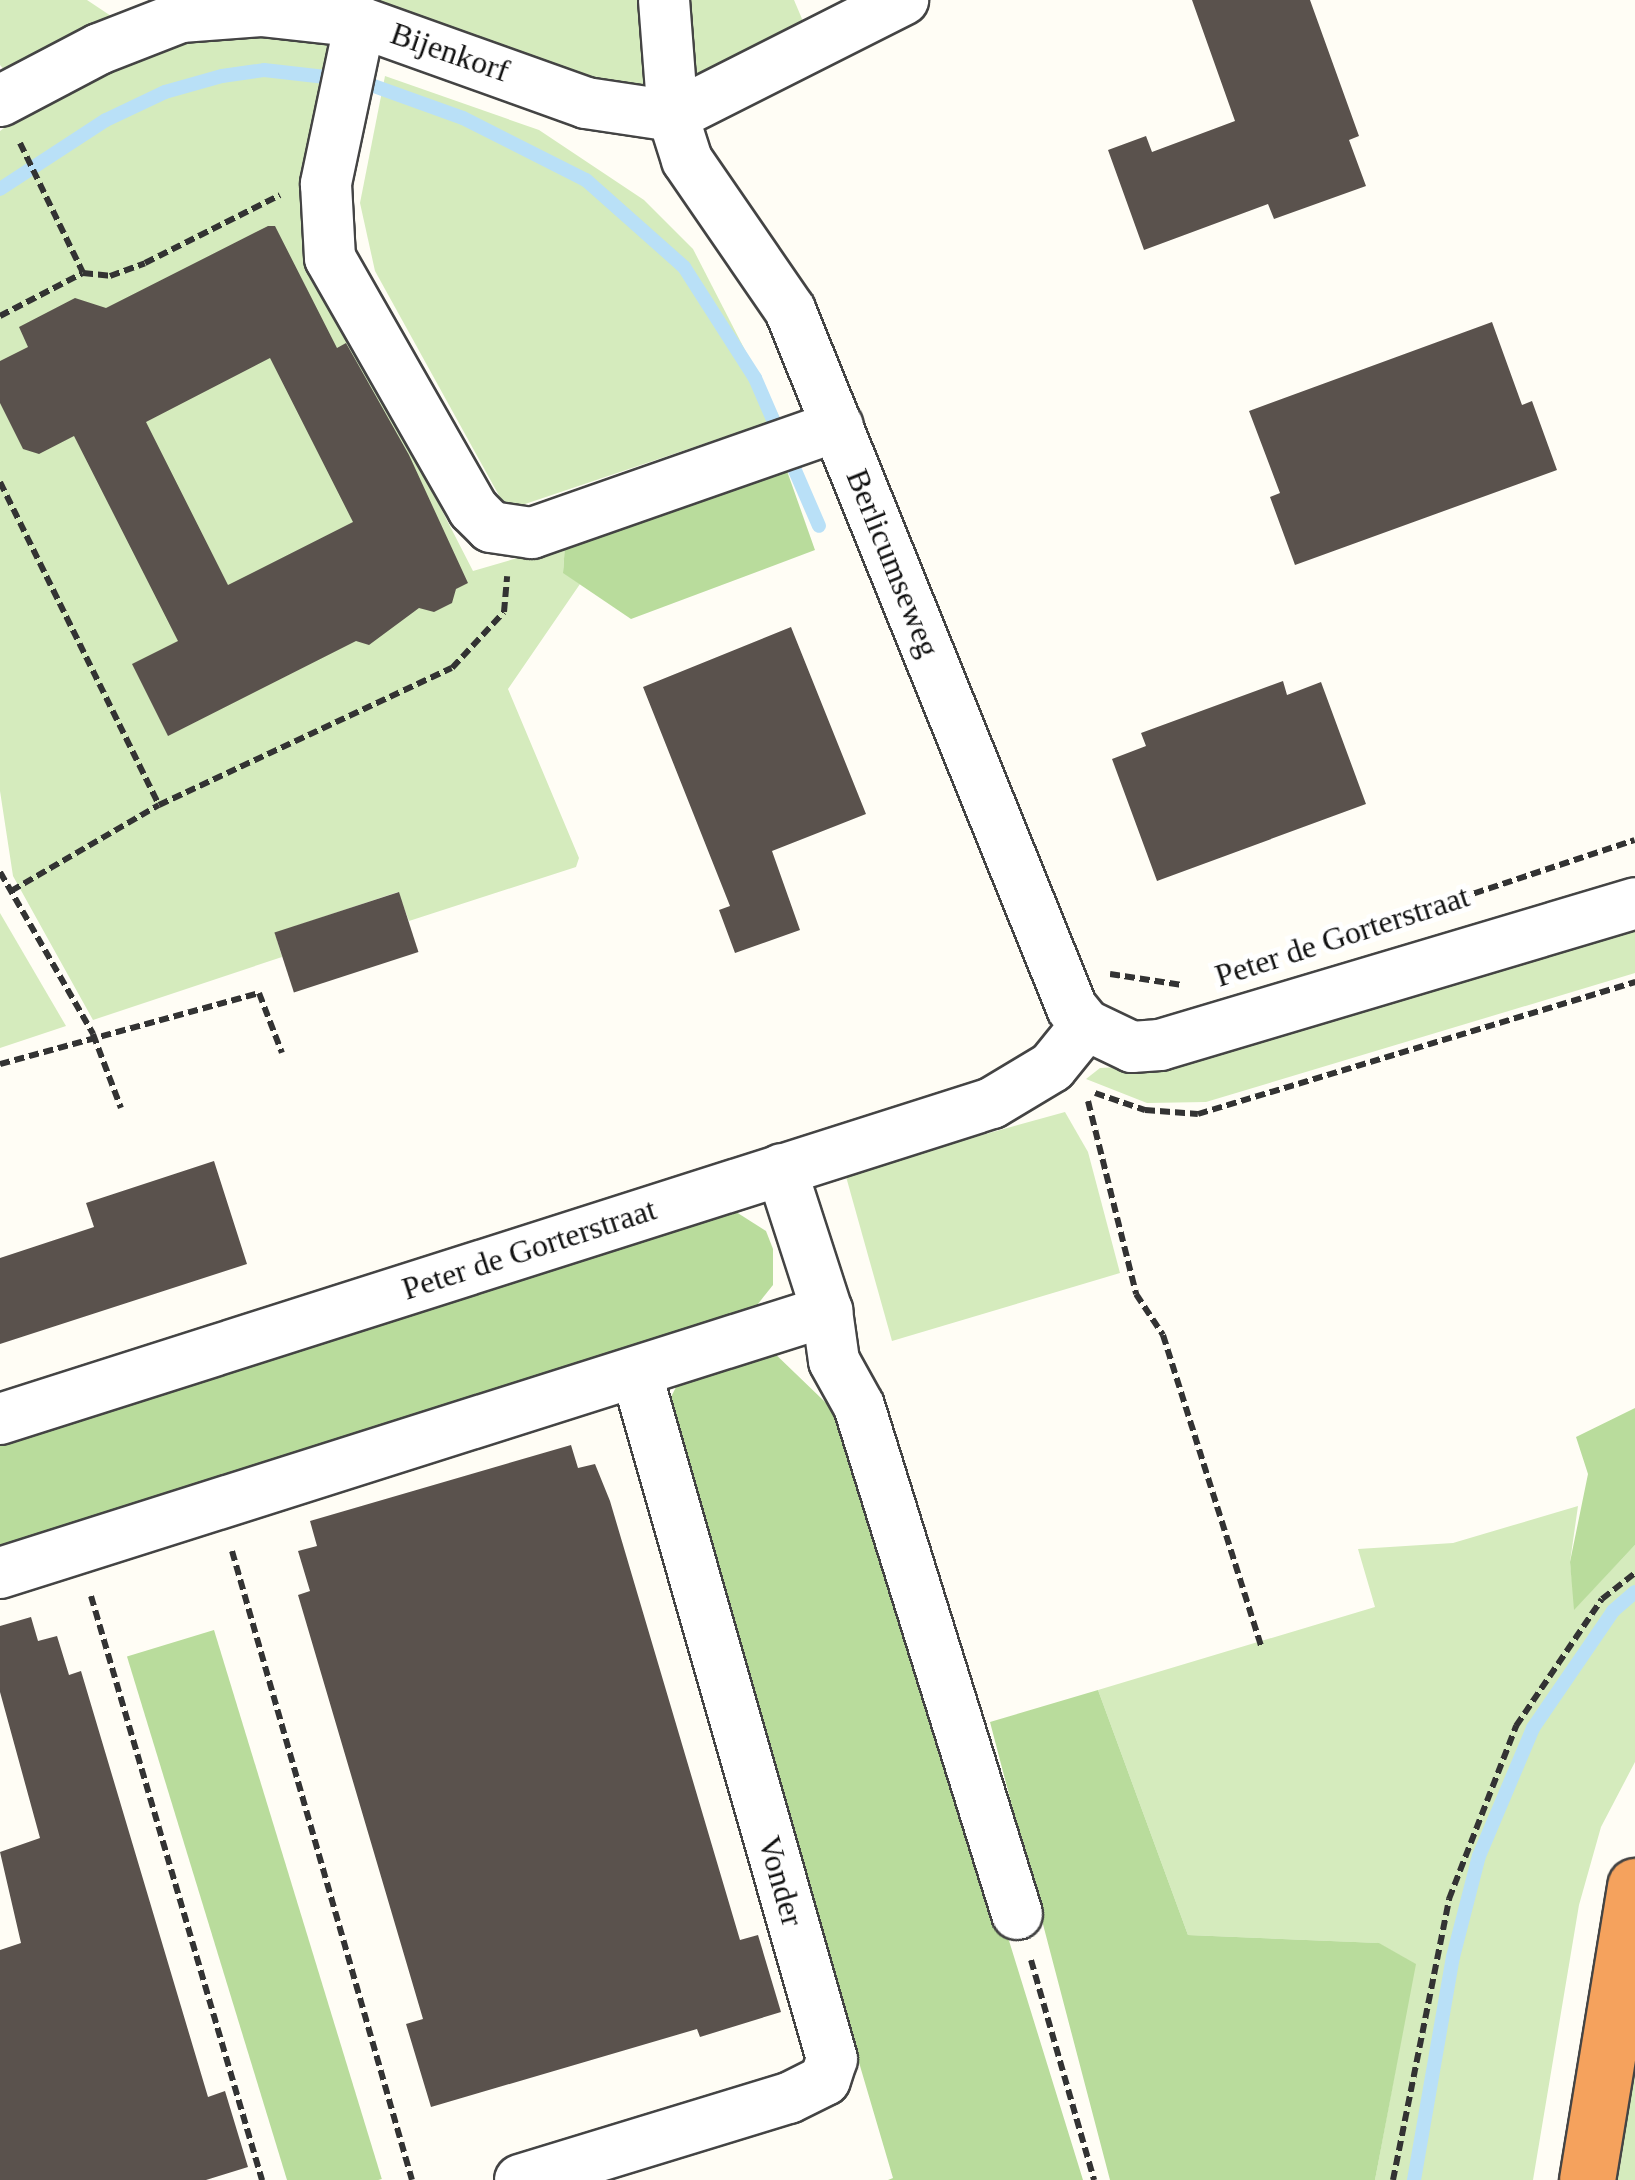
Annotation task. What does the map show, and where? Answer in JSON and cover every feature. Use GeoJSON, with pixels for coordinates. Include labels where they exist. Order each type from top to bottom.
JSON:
{"type":"FeatureCollection","features":[{"type":"Feature","properties":{"kind":"highway"},"geometry":{"type":"LineString","coordinates":[[1587,2180],[1635,1886]]}},
{"type":"Feature","properties":{"kind":"street"},"geometry":{"type":"LineString","coordinates":[[128,0],[180,17]]}},
{"type":"Feature","properties":{"kind":"street","name":"Berlicumseweg"},"geometry":{"type":"LineString","coordinates":[[664,0],[674,116],[687,160],[790,310],[827,431],[1076,1007]]}},
{"type":"Feature","properties":{"kind":"street"},"geometry":{"type":"LineString","coordinates":[[674,116],[903,0]]}},
{"type":"Feature","properties":{"kind":"street","name":"Bijenkorf"},"geometry":{"type":"LineString","coordinates":[[9,120],[99,49],[180,17],[261,10],[586,103],[674,116]]}},
{"type":"Feature","properties":{"kind":"street"},"geometry":{"type":"LineString","coordinates":[[357,36],[326,184],[330,258],[473,509],[491,527],[532,533],[827,431]]}},
{"type":"Feature","properties":{"kind":"street","name":"Peter de Gorterstraat"},"geometry":{"type":"LineString","coordinates":[[0,1419],[992,1103],[1052,1068],[1076,1007],[1132,1047],[1160,1045],[1635,903]]}},
{"type":"Feature","properties":{"kind":"street"},"geometry":{"type":"LineString","coordinates":[[781,1169],[827,1312],[834,1360],[859,1406],[1017,1914]]}},
{"type":"Feature","properties":{"kind":"street"},"geometry":{"type":"LineString","coordinates":[[0,1573],[827,1312]]}},
{"type":"Feature","properties":{"kind":"street","name":"Vonder"},"geometry":{"type":"LineString","coordinates":[[520,2180],[789,2098],[826,2080],[832,2060],[636,1372]]}},
{"type":"Feature","properties":{"kind":"path"},"geometry":{"type":"LineString","coordinates":[[9,120],[83,273]]}},
{"type":"Feature","properties":{"kind":"path"},"geometry":{"type":"LineString","coordinates":[[0,316],[83,273],[110,276],[289,190],[326,184]]}},
{"type":"Feature","properties":{"kind":"path"},"geometry":{"type":"LineString","coordinates":[[0,482],[160,805]]}},
{"type":"Feature","properties":{"kind":"path"},"geometry":{"type":"LineString","coordinates":[[11,891],[160,805],[452,668],[504,612],[511,530]]}},
{"type":"Feature","properties":{"kind":"path","name":"Peter de Gorterstraat"},"geometry":{"type":"LineString","coordinates":[[1393,920],[1635,840]]}},
{"type":"Feature","properties":{"kind":"path"},"geometry":{"type":"LineString","coordinates":[[0,872],[93,1034],[121,1108]]}},
{"type":"Feature","properties":{"kind":"path","name":"Peter de Gorterstraat"},"geometry":{"type":"LineString","coordinates":[[1076,1007],[1100,974],[1193,983]]}},
{"type":"Feature","properties":{"kind":"path"},"geometry":{"type":"LineString","coordinates":[[1261,1646],[1162,1335],[1136,1294],[1084,1089],[1145,1110],[1198,1114],[1635,982]]}},
{"type":"Feature","properties":{"kind":"path"},"geometry":{"type":"LineString","coordinates":[[0,1064],[93,1034],[259,993],[282,1053]]}},
{"type":"Feature","properties":{"kind":"path"},"geometry":{"type":"LineString","coordinates":[[219,1504],[412,2180]]}},
{"type":"Feature","properties":{"kind":"path"},"geometry":{"type":"LineString","coordinates":[[77,1548],[262,2180]]}},
{"type":"Feature","properties":{"kind":"path"},"geometry":{"type":"LineString","coordinates":[[1393,2180],[1449,1899],[1516,1726],[1602,1598],[1635,1573]]}},
{"type":"Feature","properties":{"kind":"path"},"geometry":{"type":"LineString","coordinates":[[1017,1914],[1094,2180]]}},
{"type":"Feature","properties":{"kind":"green space"},"geometry":{"type":"Polygon","coordinates":[[[0,0],[87,0],[111,16],[106,26],[6,72],[0,65],[0,0]]]}},
{"type":"Feature","properties":{"kind":"green space"},"geometry":{"type":"Polygon","coordinates":[[[352,0],[650,0],[655,74],[642,96],[352,0]]]}},
{"type":"Feature","properties":{"kind":"green space"},"geometry":{"type":"Polygon","coordinates":[[[684,0],[794,0],[808,33],[699,86],[688,68],[684,0]]]}},
{"type":"Feature","properties":{"kind":"green space"},"geometry":{"type":"Polygon","coordinates":[[[324,29],[333,49],[321,275],[473,571],[565,544],[563,572],[580,584],[508,689],[579,858],[576,867],[409,921],[398,892],[275,933],[282,957],[93,1020],[13,876],[0,791],[0,131],[45,97],[209,31],[324,29]]]}},
{"type":"Feature","properties":{"kind":"green space"},"geometry":{"type":"Polygon","coordinates":[[[385,76],[539,130],[644,200],[693,249],[780,418],[507,510],[375,271],[360,203],[385,76]]]}},
{"type":"Feature","properties":{"kind":"green space"},"geometry":{"type":"Polygon","coordinates":[[[787,471],[815,550],[631,619],[563,573],[565,544],[787,471]]]}},
{"type":"Feature","properties":{"kind":"green space"},"geometry":{"type":"Polygon","coordinates":[[[0,913],[66,1026],[0,1048],[0,913]]]}},
{"type":"Feature","properties":{"kind":"green space"},"geometry":{"type":"Polygon","coordinates":[[[1635,915],[1635,973],[1206,1102],[1147,1103],[1086,1079],[1100,1068],[1156,1065],[1635,915]]]}},
{"type":"Feature","properties":{"kind":"green space"},"geometry":{"type":"Polygon","coordinates":[[[1065,1112],[1088,1152],[1120,1273],[892,1341],[845,1173],[1065,1112]]]}},
{"type":"Feature","properties":{"kind":"green space"},"geometry":{"type":"Polygon","coordinates":[[[722,1203],[766,1231],[773,1249],[773,1285],[750,1314],[0,1555],[0,1436],[722,1203]]]}},
{"type":"Feature","properties":{"kind":"green space"},"geometry":{"type":"Polygon","coordinates":[[[768,1347],[850,1426],[1083,2180],[888,2180],[893,2178],[666,1407],[680,1379],[768,1347]]]}},
{"type":"Feature","properties":{"kind":"green space"},"geometry":{"type":"Polygon","coordinates":[[[1635,1408],[1635,1545],[1574,1610],[1570,1562],[1588,1474],[1576,1437],[1635,1408]]]}},
{"type":"Feature","properties":{"kind":"green space"},"geometry":{"type":"Polygon","coordinates":[[[1578,1506],[1570,1562],[1575,1608],[1635,1545],[1635,1762],[1601,1827],[1579,1905],[1533,2180],[1375,2180],[1415,1964],[1378,1943],[1188,1935],[1098,1690],[1375,1607],[1358,1549],[1453,1543],[1578,1506]]]}},
{"type":"Feature","properties":{"kind":"green space"},"geometry":{"type":"Polygon","coordinates":[[[214,1630],[382,2179],[287,2180],[127,1657],[214,1630]]]}},
{"type":"Feature","properties":{"kind":"green space"},"geometry":{"type":"Polygon","coordinates":[[[1098,1690],[1188,1935],[1379,1943],[1416,1964],[1375,2180],[1110,2180],[990,1722],[1098,1690]]]}},
{"type":"Feature","properties":{"kind":"green space"},"geometry":{"type":"Polygon","coordinates":[[[1635,1988],[1635,2180],[1604,2180],[1635,1988]]]}},
{"type":"Feature","properties":{"kind":"building"},"geometry":{"type":"Polygon","coordinates":[[[1192,0],[1310,0],[1359,136],[1349,140],[1366,186],[1274,219],[1268,204],[1144,250],[1108,150],[1146,136],[1152,152],[1235,121],[1192,0]]]}},
{"type":"Feature","properties":{"kind":"building"},"geometry":{"type":"Polygon","coordinates":[[[268,226],[275,226],[337,348],[346,343],[409,455],[468,583],[456,589],[452,603],[434,612],[419,608],[369,645],[356,641],[168,736],[132,664],[178,641],[74,436],[39,454],[23,449],[0,403],[0,361],[28,347],[19,327],[75,298],[106,308],[268,226]],[[270,358],[146,422],[228,585],[353,522],[270,358]]]}},
{"type":"Feature","properties":{"kind":"building"},"geometry":{"type":"Polygon","coordinates":[[[1492,322],[1522,405],[1532,401],[1557,470],[1295,565],[1270,497],[1280,493],[1249,411],[1492,322]]]}},
{"type":"Feature","properties":{"kind":"building"},"geometry":{"type":"Polygon","coordinates":[[[791,627],[866,814],[772,851],[800,930],[735,953],[719,910],[730,906],[643,687],[791,627]]]}},
{"type":"Feature","properties":{"kind":"building"},"geometry":{"type":"Polygon","coordinates":[[[1283,681],[1287,695],[1321,682],[1366,804],[1157,881],[1112,759],[1146,746],[1141,733],[1283,681]]]}},
{"type":"Feature","properties":{"kind":"building"},"geometry":{"type":"Polygon","coordinates":[[[399,892],[418,952],[294,992],[274,932],[399,892]]]}},
{"type":"Feature","properties":{"kind":"building"},"geometry":{"type":"Polygon","coordinates":[[[214,1161],[247,1264],[0,1344],[0,1258],[94,1227],[86,1203],[214,1161]]]}},
{"type":"Feature","properties":{"kind":"building"},"geometry":{"type":"Polygon","coordinates":[[[571,1445],[578,1468],[595,1464],[610,1501],[740,1940],[758,1935],[781,2012],[700,2037],[697,2029],[431,2107],[406,2024],[423,2019],[298,1595],[310,1591],[298,1551],[317,1546],[310,1521],[571,1445]]]}},
{"type":"Feature","properties":{"kind":"building"},"geometry":{"type":"Polygon","coordinates":[[[31,1617],[38,1641],[57,1636],[69,1675],[81,1671],[208,2097],[225,2091],[248,2167],[206,2180],[0,2180],[0,1950],[21,1943],[0,1852],[40,1838],[0,1692],[0,1626],[31,1617]]]}},
{"type":"Feature","properties":{"kind":"waterway"},"geometry":{"type":"LineString","coordinates":[[0,189],[106,120],[165,92],[222,76],[264,70],[360,81],[463,118],[586,180],[684,267],[755,378],[819,526]]}},
{"type":"Feature","properties":{"kind":"waterway"},"geometry":{"type":"LineString","coordinates":[[1414,2180],[1453,1957],[1479,1856],[1533,1728],[1613,1611],[1635,1592]]}}]}
